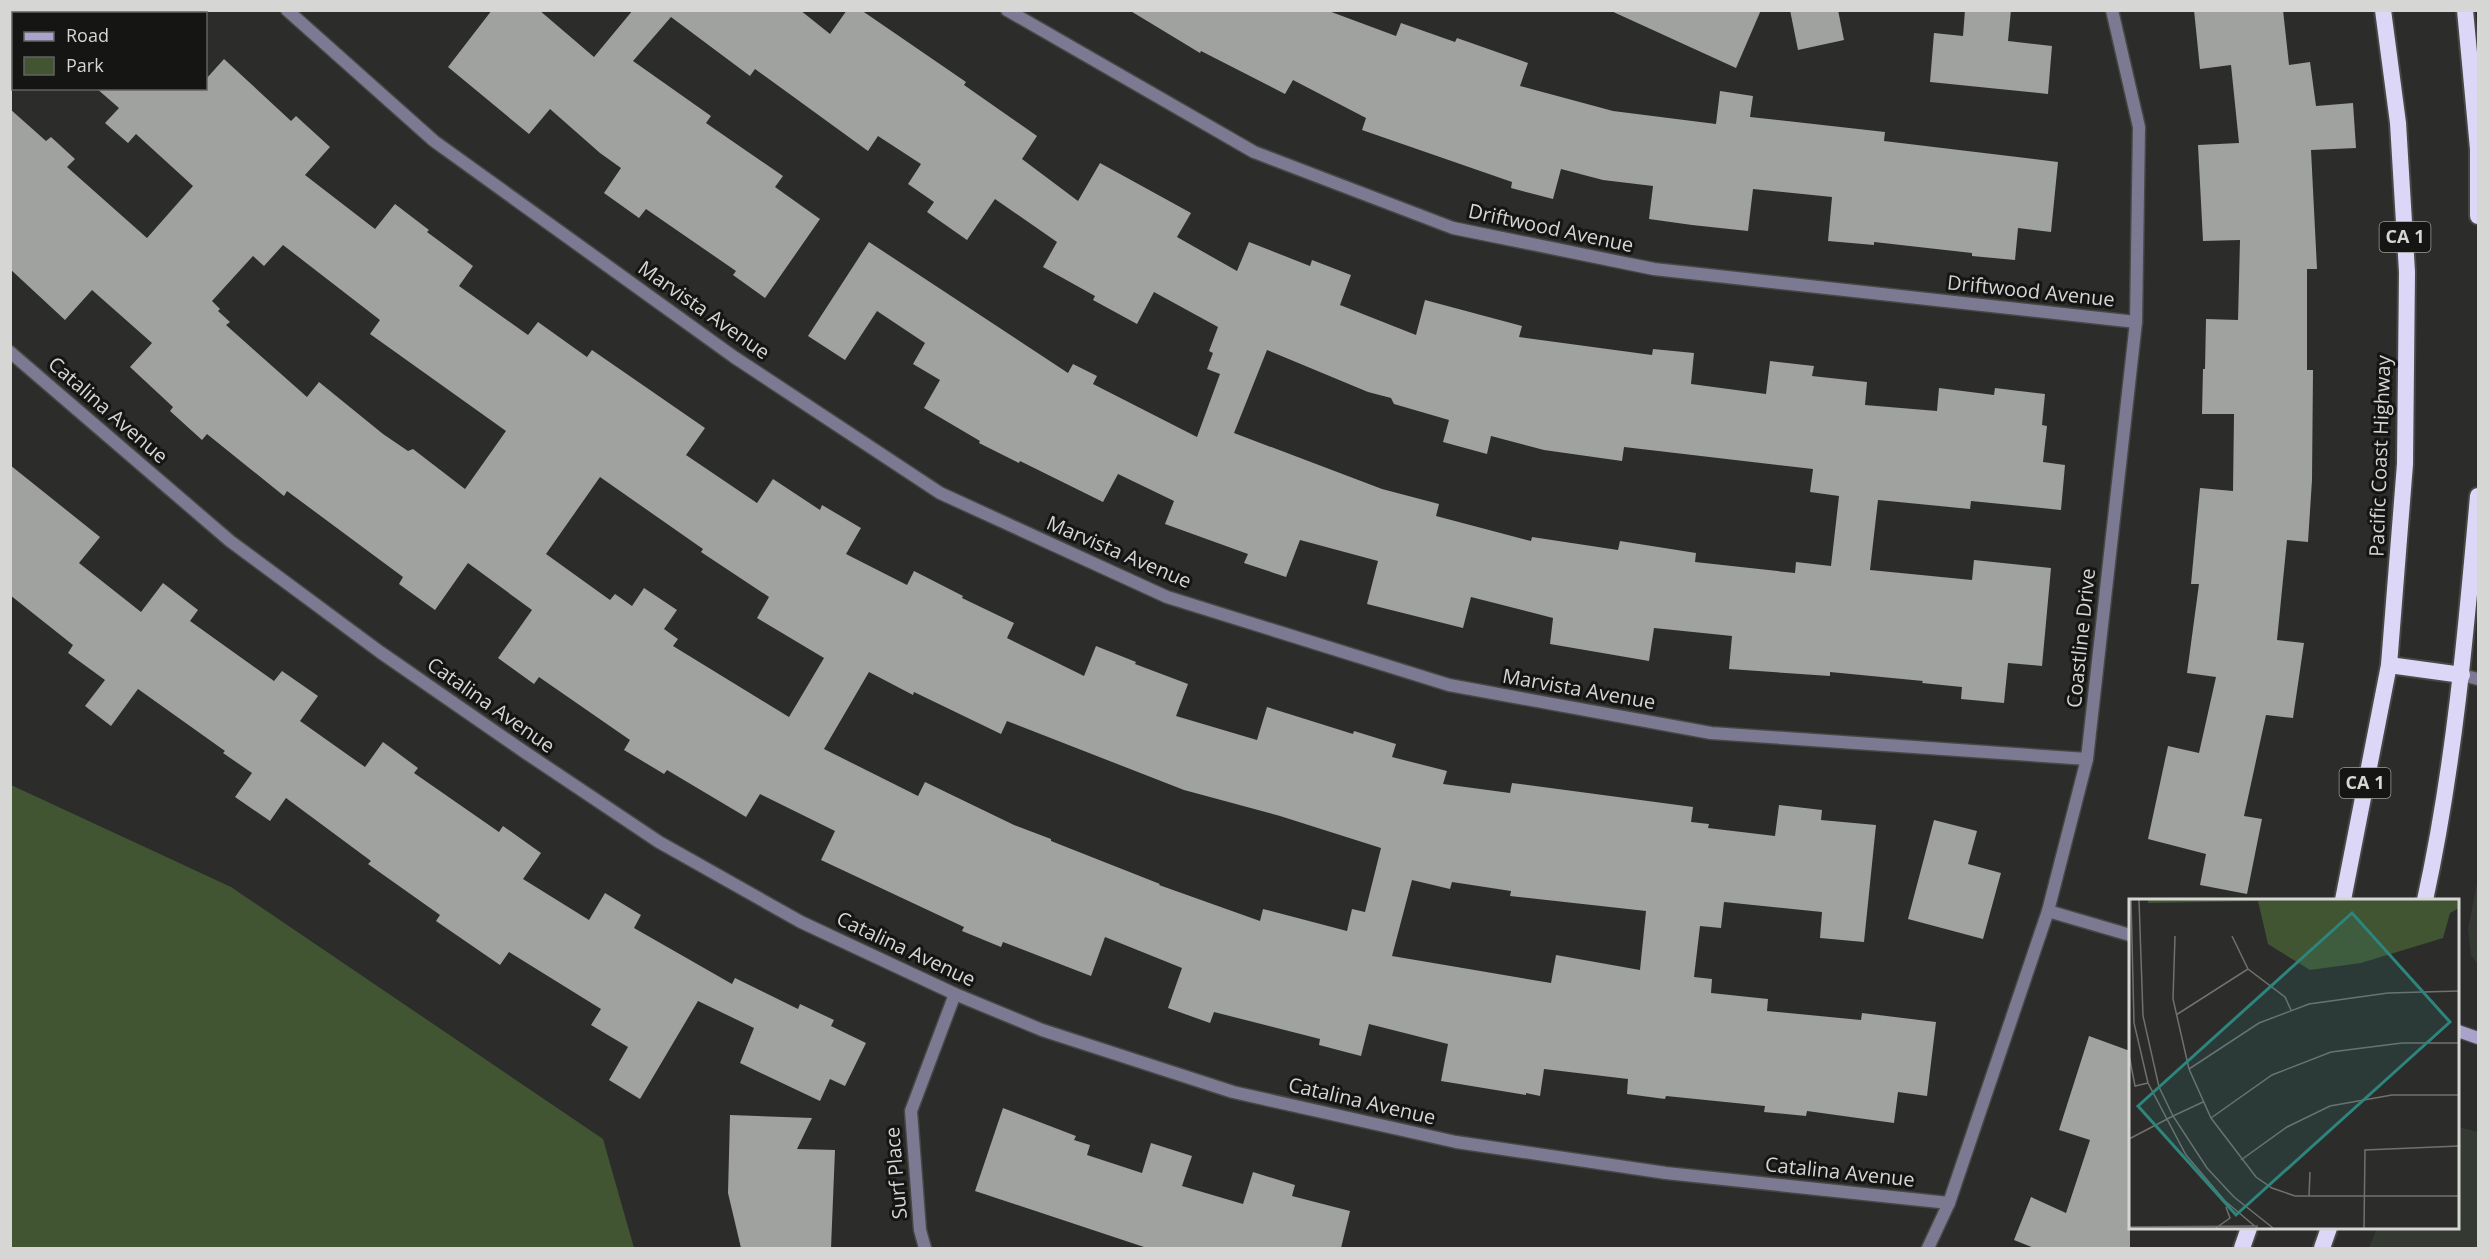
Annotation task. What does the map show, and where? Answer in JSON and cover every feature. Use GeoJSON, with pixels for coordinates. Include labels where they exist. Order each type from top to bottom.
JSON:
{"type":"FeatureCollection","features":[{"type":"Feature","properties":{"kind":"highway","name":"Pacific Coast Highway"},"geometry":{"type":"LineString","coordinates":[[2343,899],[2389,666],[2405,464],[2407,272],[2398,123],[2383,10]]}},
{"type":"Feature","properties":{"kind":"highway"},"geometry":{"type":"LineString","coordinates":[[2465,10],[2478,149],[2478,216]]}},
{"type":"Feature","properties":{"kind":"highway"},"geometry":{"type":"LineString","coordinates":[[2425,899],[2470,677],[2478,496]]}},
{"type":"Feature","properties":{"kind":"highway"},"geometry":{"type":"LineString","coordinates":[[2389,666],[2470,677]]}},
{"type":"Feature","properties":{"kind":"highway"},"geometry":{"type":"LineString","coordinates":[[2242,1248],[2248,1229]]}},
{"type":"Feature","properties":{"kind":"highway"},"geometry":{"type":"LineString","coordinates":[[2322,1248],[2328,1229]]}},
{"type":"Feature","properties":{"kind":"main road"},"geometry":{"type":"LineString","coordinates":[[2459,1032],[2478,1038]]}},
{"type":"Feature","properties":{"kind":"street","name":"Marvista Avenue"},"geometry":{"type":"LineString","coordinates":[[286,10],[434,141],[734,357],[940,493],[1167,597],[1449,685],[1711,733],[2087,759]]}},
{"type":"Feature","properties":{"kind":"street","name":"Driftwood Avenue"},"geometry":{"type":"LineString","coordinates":[[1007,10],[1254,152],[1453,228],[1653,269],[2136,322]]}},
{"type":"Feature","properties":{"kind":"street","name":"Coastline Drive"},"geometry":{"type":"LineString","coordinates":[[1928,1248],[1949,1203],[2048,911],[2087,759],[2136,322],[2139,127],[2112,10]]}},
{"type":"Feature","properties":{"kind":"street","name":"Catalina Avenue"},"geometry":{"type":"LineString","coordinates":[[10,352],[230,541],[380,652],[536,760],[659,843],[791,916],[955,994],[1042,1030],[1233,1092],[1456,1142],[1666,1173],[1949,1203]]}},
{"type":"Feature","properties":{"kind":"street"},"geometry":{"type":"LineString","coordinates":[[2048,911],[2129,935]]}},
{"type":"Feature","properties":{"kind":"street","name":"Surf Place"},"geometry":{"type":"LineString","coordinates":[[925,1248],[920,1230],[910,1111],[955,994]]}},
{"type":"Feature","properties":{"kind":"shaded area"},"geometry":{"type":"Polygon","coordinates":[[[2478,878],[2478,965],[2471,955],[2468,929],[2478,878]]]}},
{"type":"Feature","properties":{"kind":"shaded area"},"geometry":{"type":"Polygon","coordinates":[[[2459,1127],[2478,1132],[2478,1248],[2369,1248],[2377,1229],[2459,1229],[2459,1127]]]}},
{"type":"Feature","properties":{"kind":"green space"},"geometry":{"type":"Polygon","coordinates":[[[11,785],[231,887],[603,1139],[634,1248],[11,1248],[11,785]]]}},
{"type":"Feature","properties":{"kind":"building"},"geometry":{"type":"Polygon","coordinates":[[[492,10],[539,10],[594,57],[633,10],[800,10],[830,34],[847,10],[861,10],[966,82],[964,85],[1037,136],[1022,159],[1078,201],[1100,163],[1191,213],[1177,237],[1237,271],[1249,242],[1310,266],[1312,260],[1351,275],[1340,305],[1416,335],[1425,300],[1522,326],[1519,337],[1652,355],[1653,349],[1694,353],[1691,384],[1766,394],[1770,361],[1814,366],[1812,376],[1867,382],[1865,405],[1937,411],[1939,388],[1994,395],[1995,388],[2045,394],[2042,425],[2047,426],[2043,462],[2065,465],[2061,510],[1971,501],[1970,509],[1878,500],[1870,570],[1972,580],[1974,560],[2051,568],[2042,666],[2008,663],[2004,703],[1961,699],[1962,687],[1922,683],[1923,681],[1830,672],[1830,676],[1729,669],[1732,636],[1654,628],[1649,661],[1550,644],[1553,618],[1471,597],[1463,628],[1367,604],[1378,561],[1300,540],[1286,577],[1244,563],[1248,554],[1165,524],[1174,501],[1118,474],[1103,502],[979,443],[980,441],[924,408],[940,380],[913,364],[925,343],[877,311],[845,360],[808,336],[869,242],[1068,373],[1073,364],[1097,376],[1093,384],[1197,437],[1220,374],[1207,369],[1213,353],[1209,351],[1218,327],[1154,292],[1137,324],[1093,300],[1095,296],[1043,267],[1057,242],[995,199],[967,240],[927,212],[934,202],[908,184],[921,164],[878,136],[868,151],[755,69],[750,76],[671,17],[633,61],[711,116],[706,123],[783,176],[775,187],[820,219],[765,298],[733,275],[736,271],[646,209],[639,218],[604,193],[621,168],[600,153],[550,109],[529,134],[448,67],[492,10]],[[1267,350],[1234,433],[1382,489],[1439,504],[1436,516],[1531,541],[1532,537],[1618,550],[1620,541],[1696,553],[1695,562],[1795,573],[1796,562],[1831,566],[1839,496],[1810,492],[1813,469],[1624,447],[1622,461],[1544,450],[1491,436],[1487,454],[1443,442],[1449,420],[1394,404],[1391,398],[1368,392],[1267,350]]]}},
{"type":"Feature","properties":{"kind":"building"},"geometry":{"type":"Polygon","coordinates":[[[1129,10],[1326,10],[1396,36],[1401,23],[1455,42],[1457,38],[1528,63],[1520,86],[1613,111],[1716,124],[1720,91],[1753,96],[1750,117],[1885,132],[1884,141],[2058,162],[2051,232],[2018,228],[2015,260],[1874,242],[1874,245],[1828,241],[1832,197],[1753,189],[1748,231],[1692,225],[1649,219],[1653,186],[1603,180],[1561,169],[1553,199],[1511,188],[1512,182],[1362,130],[1366,118],[1293,80],[1285,94],[1201,51],[1200,53],[1129,10]]]}},
{"type":"Feature","properties":{"kind":"building"},"geometry":{"type":"Polygon","coordinates":[[[1609,10],[1761,10],[1736,68],[1609,10]]]}},
{"type":"Feature","properties":{"kind":"building"},"geometry":{"type":"Polygon","coordinates":[[[1790,10],[1838,10],[1844,40],[1798,50],[1790,10]]]}},
{"type":"Feature","properties":{"kind":"building"},"geometry":{"type":"Polygon","coordinates":[[[1965,10],[2011,10],[2008,41],[2052,46],[2048,94],[1930,82],[1934,33],[1963,36],[1965,10]]]}},
{"type":"Feature","properties":{"kind":"building"},"geometry":{"type":"Polygon","coordinates":[[[2194,10],[2283,10],[2289,65],[2310,62],[2316,106],[2353,103],[2356,148],[2311,150],[2317,269],[2307,269],[2307,370],[2313,370],[2312,480],[2308,542],[2287,540],[2277,640],[2304,643],[2293,718],[2266,715],[2244,816],[2262,819],[2247,894],[2200,885],[2206,854],[2148,839],[2168,746],[2199,753],[2216,677],[2187,673],[2199,584],[2191,584],[2200,488],[2233,491],[2234,414],[2202,414],[2203,369],[2205,369],[2206,319],[2238,320],[2240,240],[2203,241],[2198,145],[2239,143],[2231,65],[2200,69],[2194,10]]]}},
{"type":"Feature","properties":{"kind":"building"},"geometry":{"type":"Polygon","coordinates":[[[224,59],[291,121],[296,116],[330,147],[305,175],[375,229],[395,204],[429,230],[427,232],[473,266],[459,286],[528,335],[538,322],[587,357],[592,350],[705,428],[686,455],[757,503],[773,479],[820,510],[822,505],[861,528],[846,554],[907,585],[914,571],[963,596],[962,598],[1014,623],[1007,638],[1084,676],[1096,646],[1188,684],[1176,716],[1257,740],[1267,707],[1353,734],[1354,731],[1396,744],[1392,757],[1447,771],[1443,784],[1510,793],[1512,783],[1693,807],[1691,822],[1709,824],[1708,828],[1775,836],[1779,805],[1822,810],[1821,820],[1876,825],[1864,942],[1820,938],[1822,912],[1724,902],[1721,928],[1700,926],[1694,977],[1712,979],[1711,993],[1768,999],[1767,1011],[1861,1020],[1862,1013],[1936,1022],[1927,1096],[1898,1092],[1894,1123],[1807,1111],[1806,1116],[1764,1112],[1765,1106],[1627,1094],[1628,1079],[1544,1069],[1540,1096],[1441,1081],[1448,1044],[1369,1024],[1361,1056],[1319,1045],[1320,1039],[1214,1012],[1210,1023],[1168,1008],[1182,968],[1105,937],[1091,976],[1003,942],[1001,947],[962,931],[964,927],[821,860],[835,831],[760,794],[746,817],[667,770],[664,774],[624,750],[630,740],[539,677],[534,684],[498,658],[532,610],[468,563],[435,610],[399,584],[403,577],[287,491],[284,496],[207,434],[202,440],[170,411],[173,407],[130,367],[152,343],[92,290],[65,320],[10,269],[10,109],[46,141],[51,137],[75,159],[67,167],[147,238],[193,186],[136,134],[128,143],[105,123],[119,108],[98,90],[207,90],[207,78],[224,59]],[[283,245],[264,266],[253,256],[212,301],[220,309],[218,311],[230,322],[226,325],[307,397],[319,382],[383,434],[408,451],[413,449],[465,489],[506,431],[370,334],[380,320],[283,245]],[[600,477],[546,554],[610,600],[615,594],[632,606],[644,588],[677,610],[664,629],[678,639],[673,646],[789,717],[824,658],[757,618],[769,597],[701,552],[703,549],[600,477]],[[869,672],[824,749],[918,796],[925,782],[1014,825],[1051,839],[1051,841],[1159,885],[1260,921],[1263,909],[1347,931],[1352,909],[1365,912],[1381,848],[1280,816],[1184,790],[1007,721],[1001,734],[914,692],[913,695],[869,672]],[[1412,880],[1392,956],[1551,983],[1556,955],[1640,970],[1646,911],[1510,896],[1511,891],[1452,882],[1450,889],[1412,880]]]}},
{"type":"Feature","properties":{"kind":"building"},"geometry":{"type":"Polygon","coordinates":[[[10,465],[100,537],[79,563],[141,612],[163,583],[198,610],[190,621],[274,681],[282,671],[318,696],[300,721],[365,767],[383,742],[418,768],[414,773],[499,832],[503,826],[541,853],[523,879],[589,920],[605,893],[641,915],[634,928],[732,984],[735,978],[798,1009],[800,1004],[834,1020],[831,1026],[866,1043],[845,1086],[830,1079],[820,1101],[740,1063],[754,1028],[698,1001],[640,1099],[609,1080],[628,1047],[591,1025],[601,1009],[509,952],[500,965],[436,921],[440,915],[368,864],[371,861],[286,798],[270,821],[235,797],[252,773],[138,689],[111,726],[85,706],[105,680],[68,653],[73,645],[10,595],[10,465]]]}},
{"type":"Feature","properties":{"kind":"building"},"geometry":{"type":"Polygon","coordinates":[[[1934,820],[1977,831],[1968,864],[2001,873],[1983,939],[1908,919],[1934,820]]]}},
{"type":"Feature","properties":{"kind":"building"},"geometry":{"type":"Polygon","coordinates":[[[2089,1036],[2129,1051],[2130,1248],[2034,1248],[2014,1240],[2031,1197],[2066,1213],[2090,1140],[2059,1130],[2089,1036]]]}},
{"type":"Feature","properties":{"kind":"building"},"geometry":{"type":"Polygon","coordinates":[[[1003,1108],[1076,1136],[1074,1140],[1090,1145],[1087,1155],[1142,1173],[1151,1143],[1192,1156],[1182,1186],[1243,1204],[1253,1172],[1295,1185],[1292,1196],[1350,1211],[1341,1248],[1147,1248],[975,1191],[1003,1108]]]}},
{"type":"Feature","properties":{"kind":"building"},"geometry":{"type":"Polygon","coordinates":[[[730,1115],[812,1118],[797,1149],[835,1150],[831,1248],[741,1248],[728,1193],[730,1115]]]}}]}
